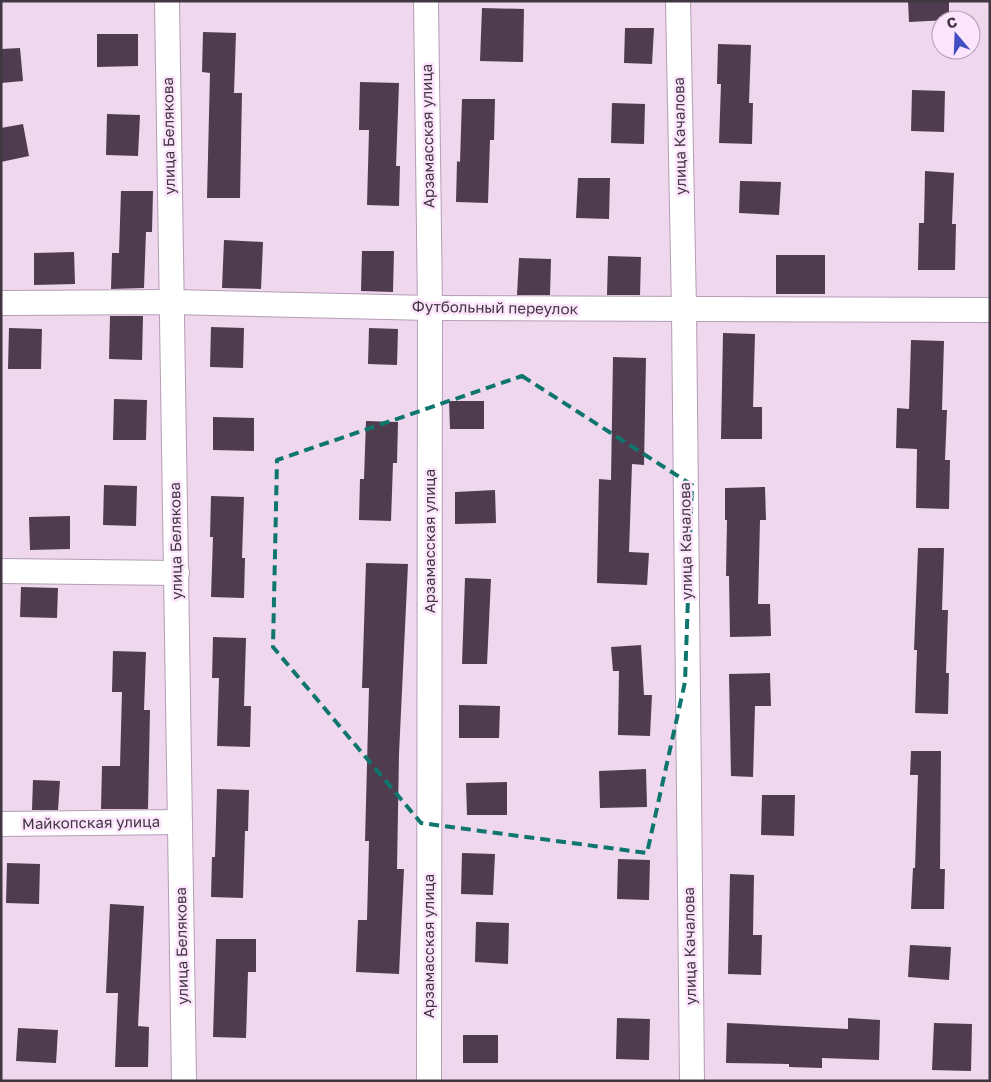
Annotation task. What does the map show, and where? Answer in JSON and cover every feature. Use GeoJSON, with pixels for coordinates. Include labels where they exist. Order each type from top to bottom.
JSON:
{"type":"FeatureCollection","features":[{"type":"Feature","properties":{"kind":"street","name":"улица Белякова"},"geometry":{"type":"LineString","coordinates":[[167,1],[184,1081]]}},
{"type":"Feature","properties":{"kind":"street","name":"Арзамасская улица"},"geometry":{"type":"LineString","coordinates":[[426,1],[430,308],[429,1081]]}},
{"type":"Feature","properties":{"kind":"street","name":"улица Качалова"},"geometry":{"type":"LineString","coordinates":[[678,1],[684,310],[692,1081]]}},
{"type":"Feature","properties":{"kind":"street","name":"Футбольный переулок"},"geometry":{"type":"LineString","coordinates":[[1,303],[172,302],[430,308],[990,310]]}},
{"type":"Feature","properties":{"kind":"street"},"geometry":{"type":"LineString","coordinates":[[1,571],[177,573]]}},
{"type":"Feature","properties":{"kind":"street","name":"Майкопская улица"},"geometry":{"type":"LineString","coordinates":[[1,824],[180,822]]}},
{"type":"Feature","properties":{"kind":"highlighted area"},"geometry":{"type":"Polygon","coordinates":[[[522,376],[692,485],[685,682],[647,853],[421,823],[273,647],[277,460],[522,376]]]}},
{"type":"Feature","properties":{"kind":"building"},"geometry":{"type":"Polygon","coordinates":[[[908,1],[949,1],[949,10],[931,10],[931,21],[909,22],[908,1]]]}},
{"type":"Feature","properties":{"kind":"building"},"geometry":{"type":"Polygon","coordinates":[[[482,8],[524,9],[523,62],[480,61],[482,8]]]}},
{"type":"Feature","properties":{"kind":"building"},"geometry":{"type":"Polygon","coordinates":[[[625,28],[654,28],[652,64],[624,63],[625,28]]]}},
{"type":"Feature","properties":{"kind":"building"},"geometry":{"type":"Polygon","coordinates":[[[203,32],[236,33],[234,93],[242,93],[240,198],[207,198],[210,73],[202,72],[203,32]]]}},
{"type":"Feature","properties":{"kind":"building"},"geometry":{"type":"Polygon","coordinates":[[[97,34],[138,34],[138,66],[97,67],[97,34]]]}},
{"type":"Feature","properties":{"kind":"building"},"geometry":{"type":"Polygon","coordinates":[[[718,44],[751,45],[749,103],[753,103],[752,144],[719,143],[721,84],[717,84],[718,44]]]}},
{"type":"Feature","properties":{"kind":"building"},"geometry":{"type":"Polygon","coordinates":[[[20,48],[23,81],[1,83],[1,49],[20,48]]]}},
{"type":"Feature","properties":{"kind":"building"},"geometry":{"type":"Polygon","coordinates":[[[360,82],[399,83],[396,166],[400,166],[399,206],[367,205],[369,130],[359,130],[360,82]]]}},
{"type":"Feature","properties":{"kind":"building"},"geometry":{"type":"Polygon","coordinates":[[[912,90],[945,91],[944,132],[911,131],[912,90]]]}},
{"type":"Feature","properties":{"kind":"building"},"geometry":{"type":"Polygon","coordinates":[[[462,99],[495,99],[494,140],[490,140],[488,203],[456,202],[457,161],[460,162],[462,99]]]}},
{"type":"Feature","properties":{"kind":"building"},"geometry":{"type":"Polygon","coordinates":[[[612,103],[645,104],[644,144],[611,143],[612,103]]]}},
{"type":"Feature","properties":{"kind":"building"},"geometry":{"type":"Polygon","coordinates":[[[107,114],[140,115],[138,156],[106,155],[107,114]]]}},
{"type":"Feature","properties":{"kind":"building"},"geometry":{"type":"Polygon","coordinates":[[[23,124],[29,156],[1,162],[1,128],[23,124]]]}},
{"type":"Feature","properties":{"kind":"building"},"geometry":{"type":"Polygon","coordinates":[[[925,171],[954,173],[952,224],[956,224],[955,270],[918,270],[919,223],[924,223],[925,171]]]}},
{"type":"Feature","properties":{"kind":"building"},"geometry":{"type":"Polygon","coordinates":[[[578,178],[610,178],[609,219],[576,218],[578,178]]]}},
{"type":"Feature","properties":{"kind":"building"},"geometry":{"type":"Polygon","coordinates":[[[740,181],[781,182],[779,215],[739,213],[740,181]]]}},
{"type":"Feature","properties":{"kind":"building"},"geometry":{"type":"Polygon","coordinates":[[[121,191],[153,191],[152,232],[146,232],[144,288],[111,289],[112,253],[119,253],[121,191]]]}},
{"type":"Feature","properties":{"kind":"building"},"geometry":{"type":"Polygon","coordinates":[[[224,240],[263,242],[261,289],[222,288],[224,240]]]}},
{"type":"Feature","properties":{"kind":"building"},"geometry":{"type":"Polygon","coordinates":[[[362,251],[394,251],[393,292],[361,291],[362,251]]]}},
{"type":"Feature","properties":{"kind":"building"},"geometry":{"type":"Polygon","coordinates":[[[74,252],[75,284],[34,285],[34,253],[74,252]]]}},
{"type":"Feature","properties":{"kind":"building"},"geometry":{"type":"Polygon","coordinates":[[[776,255],[825,255],[825,294],[776,294],[776,255]]]}},
{"type":"Feature","properties":{"kind":"building"},"geometry":{"type":"Polygon","coordinates":[[[608,256],[641,257],[640,295],[607,295],[608,256]]]}},
{"type":"Feature","properties":{"kind":"building"},"geometry":{"type":"Polygon","coordinates":[[[519,258],[551,259],[550,295],[517,295],[519,258]]]}},
{"type":"Feature","properties":{"kind":"building"},"geometry":{"type":"Polygon","coordinates":[[[110,316],[143,316],[142,360],[109,359],[110,316]]]}},
{"type":"Feature","properties":{"kind":"building"},"geometry":{"type":"Polygon","coordinates":[[[211,327],[244,328],[243,368],[210,367],[211,327]]]}},
{"type":"Feature","properties":{"kind":"building"},"geometry":{"type":"Polygon","coordinates":[[[9,328],[42,329],[41,369],[8,369],[9,328]]]}},
{"type":"Feature","properties":{"kind":"building"},"geometry":{"type":"Polygon","coordinates":[[[369,328],[398,329],[397,365],[368,364],[369,328]]]}},
{"type":"Feature","properties":{"kind":"building"},"geometry":{"type":"Polygon","coordinates":[[[723,333],[755,334],[753,407],[762,407],[762,439],[721,439],[723,333]]]}},
{"type":"Feature","properties":{"kind":"building"},"geometry":{"type":"Polygon","coordinates":[[[911,340],[944,341],[942,410],[947,410],[945,460],[950,460],[949,509],[916,508],[917,449],[896,448],[897,408],[909,409],[911,340]]]}},
{"type":"Feature","properties":{"kind":"building"},"geometry":{"type":"Polygon","coordinates":[[[613,357],[646,358],[644,465],[632,464],[629,552],[649,553],[647,585],[597,583],[599,479],[611,480],[613,357]]]}},
{"type":"Feature","properties":{"kind":"building"},"geometry":{"type":"Polygon","coordinates":[[[114,399],[147,400],[146,440],[113,440],[114,399]]]}},
{"type":"Feature","properties":{"kind":"building"},"geometry":{"type":"Polygon","coordinates":[[[449,401],[484,401],[484,429],[450,429],[449,401]]]}},
{"type":"Feature","properties":{"kind":"building"},"geometry":{"type":"Polygon","coordinates":[[[213,417],[254,418],[254,451],[213,450],[213,417]]]}},
{"type":"Feature","properties":{"kind":"building"},"geometry":{"type":"Polygon","coordinates":[[[366,421],[398,422],[397,463],[393,463],[391,521],[359,520],[360,479],[364,479],[366,421]]]}},
{"type":"Feature","properties":{"kind":"building"},"geometry":{"type":"Polygon","coordinates":[[[104,485],[137,486],[136,526],[103,525],[104,485]]]}},
{"type":"Feature","properties":{"kind":"building"},"geometry":{"type":"Polygon","coordinates":[[[765,487],[766,520],[760,520],[758,604],[770,604],[771,636],[730,637],[729,576],[726,576],[727,520],[725,520],[725,488],[765,487]]]}},
{"type":"Feature","properties":{"kind":"building"},"geometry":{"type":"Polygon","coordinates":[[[495,490],[496,523],[455,524],[455,492],[495,490]]]}},
{"type":"Feature","properties":{"kind":"building"},"geometry":{"type":"Polygon","coordinates":[[[211,496],[244,497],[242,558],[245,558],[244,598],[211,597],[213,537],[210,537],[211,496]]]}},
{"type":"Feature","properties":{"kind":"building"},"geometry":{"type":"Polygon","coordinates":[[[70,516],[70,549],[30,550],[29,517],[70,516]]]}},
{"type":"Feature","properties":{"kind":"building"},"geometry":{"type":"Polygon","coordinates":[[[918,548],[944,548],[942,610],[948,610],[946,673],[949,673],[948,714],[915,713],[917,650],[914,650],[918,548]]]}},
{"type":"Feature","properties":{"kind":"building"},"geometry":{"type":"Polygon","coordinates":[[[366,563],[408,564],[399,754],[397,869],[404,869],[399,974],[356,972],[358,920],[367,920],[369,841],[365,841],[369,688],[362,688],[366,563]]]}},
{"type":"Feature","properties":{"kind":"building"},"geometry":{"type":"Polygon","coordinates":[[[465,578],[491,579],[487,664],[462,664],[465,578]]]}},
{"type":"Feature","properties":{"kind":"building"},"geometry":{"type":"Polygon","coordinates":[[[21,587],[58,588],[57,618],[20,617],[21,587]]]}},
{"type":"Feature","properties":{"kind":"building"},"geometry":{"type":"Polygon","coordinates":[[[213,637],[246,638],[244,706],[251,706],[250,747],[217,746],[219,678],[212,678],[213,637]]]}},
{"type":"Feature","properties":{"kind":"building"},"geometry":{"type":"Polygon","coordinates":[[[641,645],[644,695],[652,695],[650,736],[618,735],[619,671],[613,671],[611,647],[641,645]]]}},
{"type":"Feature","properties":{"kind":"building"},"geometry":{"type":"Polygon","coordinates":[[[113,651],[146,652],[144,710],[150,710],[148,809],[101,809],[102,766],[120,766],[122,692],[112,692],[113,651]]]}},
{"type":"Feature","properties":{"kind":"building"},"geometry":{"type":"Polygon","coordinates":[[[770,673],[771,706],[755,706],[753,777],[731,776],[729,674],[770,673]]]}},
{"type":"Feature","properties":{"kind":"building"},"geometry":{"type":"Polygon","coordinates":[[[459,705],[500,706],[499,738],[459,738],[459,705]]]}},
{"type":"Feature","properties":{"kind":"building"},"geometry":{"type":"Polygon","coordinates":[[[911,751],[941,751],[940,869],[945,869],[944,909],[911,909],[913,868],[915,868],[918,775],[910,775],[911,751]]]}},
{"type":"Feature","properties":{"kind":"building"},"geometry":{"type":"Polygon","coordinates":[[[646,769],[647,807],[600,808],[599,771],[646,769]]]}},
{"type":"Feature","properties":{"kind":"building"},"geometry":{"type":"Polygon","coordinates":[[[33,780],[60,781],[58,810],[32,810],[33,780]]]}},
{"type":"Feature","properties":{"kind":"building"},"geometry":{"type":"Polygon","coordinates":[[[507,782],[507,815],[467,815],[466,783],[507,782]]]}},
{"type":"Feature","properties":{"kind":"building"},"geometry":{"type":"Polygon","coordinates":[[[217,789],[249,790],[248,831],[245,831],[243,898],[211,897],[212,857],[215,857],[217,789]]]}},
{"type":"Feature","properties":{"kind":"building"},"geometry":{"type":"Polygon","coordinates":[[[762,795],[795,795],[794,836],[761,835],[762,795]]]}},
{"type":"Feature","properties":{"kind":"building"},"geometry":{"type":"Polygon","coordinates":[[[462,853],[495,854],[493,895],[461,894],[462,853]]]}},
{"type":"Feature","properties":{"kind":"building"},"geometry":{"type":"Polygon","coordinates":[[[618,859],[650,860],[649,900],[617,899],[618,859]]]}},
{"type":"Feature","properties":{"kind":"building"},"geometry":{"type":"Polygon","coordinates":[[[7,863],[40,864],[39,904],[6,903],[7,863]]]}},
{"type":"Feature","properties":{"kind":"building"},"geometry":{"type":"Polygon","coordinates":[[[730,874],[754,875],[753,935],[762,935],[761,975],[728,974],[730,874]]]}},
{"type":"Feature","properties":{"kind":"building"},"geometry":{"type":"Polygon","coordinates":[[[110,904],[144,906],[138,1026],[149,1027],[148,1067],[115,1067],[118,993],[106,993],[110,904]]]}},
{"type":"Feature","properties":{"kind":"building"},"geometry":{"type":"Polygon","coordinates":[[[476,922],[509,923],[508,964],[475,962],[476,922]]]}},
{"type":"Feature","properties":{"kind":"building"},"geometry":{"type":"Polygon","coordinates":[[[216,939],[256,939],[256,972],[248,972],[246,1038],[213,1037],[216,939]]]}},
{"type":"Feature","properties":{"kind":"building"},"geometry":{"type":"Polygon","coordinates":[[[910,945],[951,947],[949,980],[908,977],[910,945]]]}},
{"type":"Feature","properties":{"kind":"building"},"geometry":{"type":"Polygon","coordinates":[[[617,1018],[650,1019],[649,1060],[616,1059],[617,1018]]]}},
{"type":"Feature","properties":{"kind":"building"},"geometry":{"type":"Polygon","coordinates":[[[848,1018],[880,1020],[879,1060],[822,1058],[822,1068],[789,1067],[789,1064],[726,1063],[727,1023],[848,1029],[848,1018]]]}},
{"type":"Feature","properties":{"kind":"building"},"geometry":{"type":"Polygon","coordinates":[[[934,1023],[972,1024],[971,1071],[932,1070],[934,1023]]]}},
{"type":"Feature","properties":{"kind":"building"},"geometry":{"type":"Polygon","coordinates":[[[18,1028],[58,1030],[56,1063],[16,1061],[18,1028]]]}},
{"type":"Feature","properties":{"kind":"building"},"geometry":{"type":"Polygon","coordinates":[[[463,1035],[498,1035],[498,1063],[463,1063],[463,1035]]]}}]}
